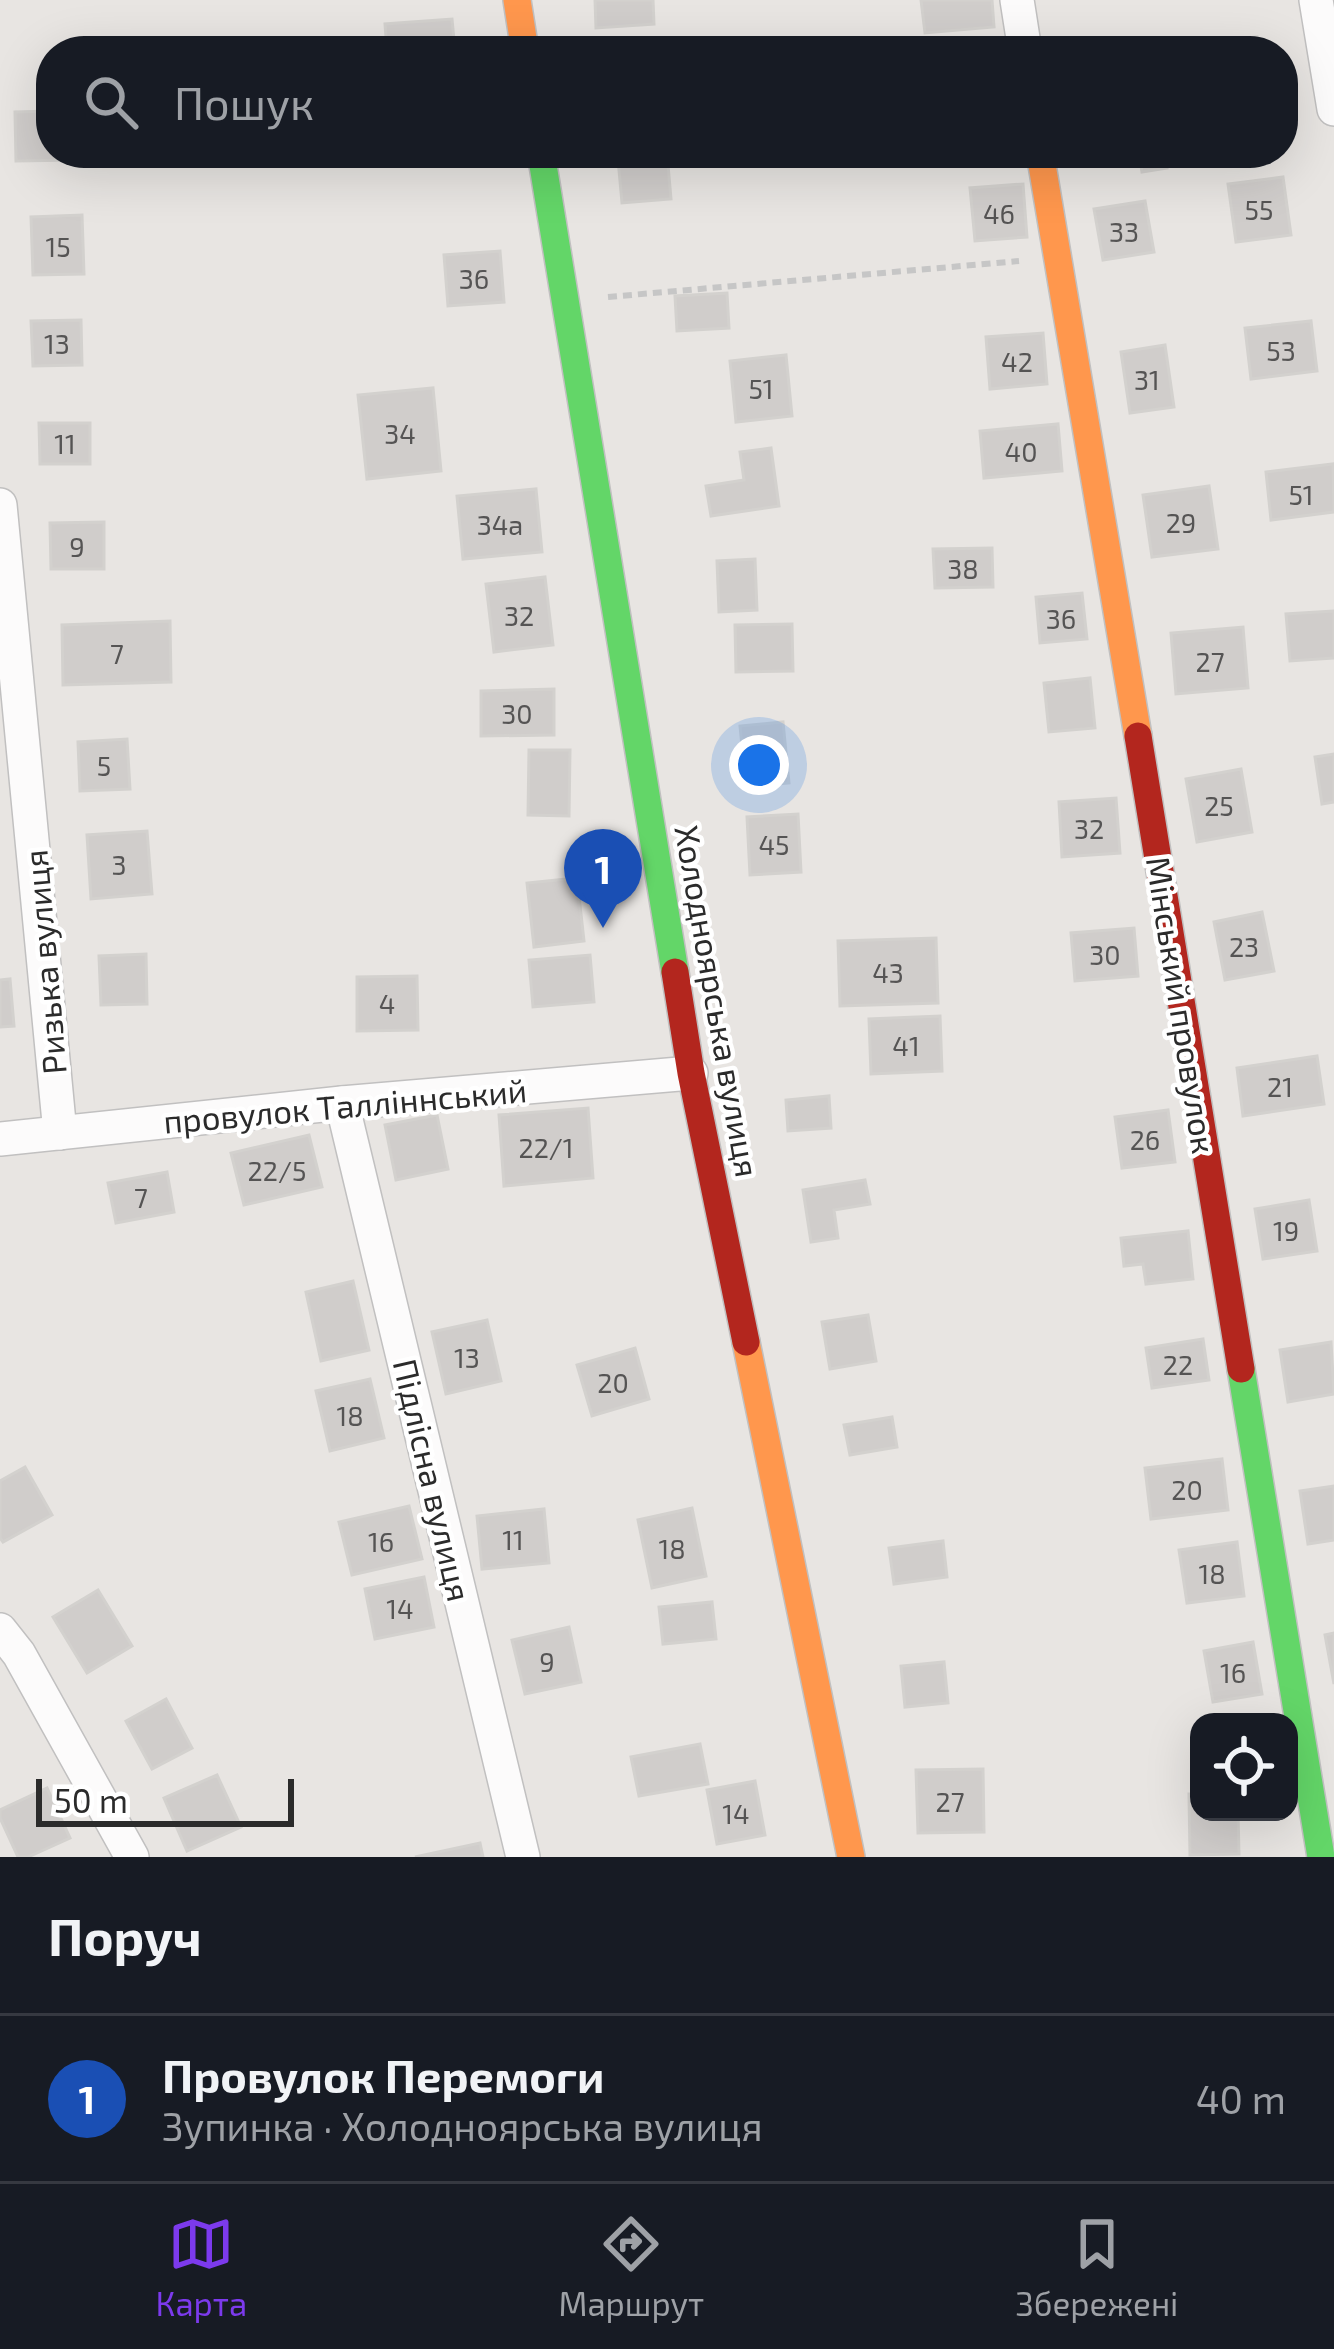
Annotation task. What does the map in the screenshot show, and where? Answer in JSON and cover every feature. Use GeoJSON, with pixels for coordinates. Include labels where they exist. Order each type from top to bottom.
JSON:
{"type":"FeatureCollection","features":[{"type":"Feature","properties":{"kind":"main road"},"geometry":{"type":"LineString","coordinates":[[517,0],[522,36]]}},
{"type":"Feature","properties":{"kind":"main road","name":"Холодноярська вулиця"},"geometry":{"type":"LineString","coordinates":[[543,168],[691,1073],[851,1857]]}},
{"type":"Feature","properties":{"kind":"main road","name":"Мінський провулок"},"geometry":{"type":"LineString","coordinates":[[1042,168],[1321,1857]]}},
{"type":"Feature","properties":{"kind":"street"},"geometry":{"type":"LineString","coordinates":[[1017,0],[1022,36]]}},
{"type":"Feature","properties":{"kind":"street"},"geometry":{"type":"LineString","coordinates":[[1316,0],[1334,109]]}},
{"type":"Feature","properties":{"kind":"street","name":"Ризька вулиця"},"geometry":{"type":"LineString","coordinates":[[0,505],[60,1133]]}},
{"type":"Feature","properties":{"kind":"street","name":"провулок Талліннський"},"geometry":{"type":"LineString","coordinates":[[0,1139],[343,1102],[691,1073]]}},
{"type":"Feature","properties":{"kind":"street","name":"Підлісна вулиця"},"geometry":{"type":"LineString","coordinates":[[343,1102],[523,1857]]}},
{"type":"Feature","properties":{"kind":"street"},"geometry":{"type":"LineString","coordinates":[[0,1630],[19,1654],[132,1857]]}},
{"type":"Feature","properties":{"kind":"path"},"geometry":{"type":"LineString","coordinates":[[604,298],[1057,258]]}},
{"type":"Feature","properties":{"kind":"building"},"geometry":{"type":"Polygon","coordinates":[[[595,0],[653,0],[654,24],[596,28],[595,0]]]}},
{"type":"Feature","properties":{"kind":"building"},"geometry":{"type":"Polygon","coordinates":[[[921,0],[992,0],[994,27],[925,33],[921,0]]]}},
{"type":"Feature","properties":{"kind":"building"},"geometry":{"type":"Polygon","coordinates":[[[452,19],[454,36],[386,36],[385,24],[452,19]]]}},
{"type":"Feature","properties":{"kind":"building"},"geometry":{"type":"Polygon","coordinates":[[[36,111],[36,161],[16,161],[15,112],[36,111]]]}},
{"type":"Feature","properties":{"kind":"building"},"geometry":{"type":"Polygon","coordinates":[[[619,168],[668,168],[671,199],[622,203],[619,168]]]}},
{"type":"Feature","properties":{"kind":"building"},"geometry":{"type":"Polygon","coordinates":[[[1283,177],[1291,235],[1236,242],[1228,184],[1283,177]]]}},
{"type":"Feature","properties":{"kind":"building"},"geometry":{"type":"Polygon","coordinates":[[[1023,184],[1027,237],[975,241],[970,188],[1023,184]]]}},
{"type":"Feature","properties":{"kind":"building"},"geometry":{"type":"Polygon","coordinates":[[[1145,201],[1154,252],[1103,260],[1094,209],[1145,201]]]}},
{"type":"Feature","properties":{"kind":"building"},"geometry":{"type":"Polygon","coordinates":[[[82,215],[84,274],[33,275],[31,217],[82,215]]]}},
{"type":"Feature","properties":{"kind":"building"},"geometry":{"type":"Polygon","coordinates":[[[500,251],[504,302],[448,306],[444,255],[500,251]]]}},
{"type":"Feature","properties":{"kind":"building"},"geometry":{"type":"Polygon","coordinates":[[[727,293],[729,328],[677,331],[675,296],[727,293]]]}},
{"type":"Feature","properties":{"kind":"building"},"geometry":{"type":"Polygon","coordinates":[[[81,320],[82,365],[33,366],[31,321],[81,320]]]}},
{"type":"Feature","properties":{"kind":"building"},"geometry":{"type":"Polygon","coordinates":[[[1311,321],[1317,371],[1251,379],[1245,328],[1311,321]]]}},
{"type":"Feature","properties":{"kind":"building"},"geometry":{"type":"Polygon","coordinates":[[[1043,333],[1047,384],[990,389],[986,337],[1043,333]]]}},
{"type":"Feature","properties":{"kind":"building"},"geometry":{"type":"Polygon","coordinates":[[[1165,345],[1174,407],[1130,413],[1121,352],[1165,345]]]}},
{"type":"Feature","properties":{"kind":"building"},"geometry":{"type":"Polygon","coordinates":[[[786,355],[792,416],[736,422],[730,361],[786,355]]]}},
{"type":"Feature","properties":{"kind":"building"},"geometry":{"type":"Polygon","coordinates":[[[433,388],[441,471],[367,479],[358,395],[433,388]]]}},
{"type":"Feature","properties":{"kind":"building"},"geometry":{"type":"Polygon","coordinates":[[[39,423],[90,423],[90,464],[40,464],[39,423]]]}},
{"type":"Feature","properties":{"kind":"building"},"geometry":{"type":"Polygon","coordinates":[[[1058,424],[1062,471],[984,478],[980,431],[1058,424]]]}},
{"type":"Feature","properties":{"kind":"building"},"geometry":{"type":"Polygon","coordinates":[[[771,448],[779,506],[711,516],[706,486],[744,480],[740,452],[771,448]]]}},
{"type":"Feature","properties":{"kind":"building"},"geometry":{"type":"Polygon","coordinates":[[[1333,464],[1334,512],[1271,520],[1266,472],[1333,464]]]}},
{"type":"Feature","properties":{"kind":"building"},"geometry":{"type":"Polygon","coordinates":[[[1209,486],[1218,549],[1152,557],[1143,495],[1209,486]]]}},
{"type":"Feature","properties":{"kind":"building"},"geometry":{"type":"Polygon","coordinates":[[[536,489],[542,552],[463,559],[457,496],[536,489]]]}},
{"type":"Feature","properties":{"kind":"building"},"geometry":{"type":"Polygon","coordinates":[[[104,522],[104,569],[51,569],[50,523],[104,522]]]}},
{"type":"Feature","properties":{"kind":"building"},"geometry":{"type":"Polygon","coordinates":[[[992,548],[993,587],[935,588],[933,549],[992,548]]]}},
{"type":"Feature","properties":{"kind":"building"},"geometry":{"type":"Polygon","coordinates":[[[755,559],[757,610],[719,612],[717,561],[755,559]]]}},
{"type":"Feature","properties":{"kind":"building"},"geometry":{"type":"Polygon","coordinates":[[[545,577],[553,645],[494,652],[486,584],[545,577]]]}},
{"type":"Feature","properties":{"kind":"building"},"geometry":{"type":"Polygon","coordinates":[[[1082,593],[1087,639],[1040,643],[1036,597],[1082,593]]]}},
{"type":"Feature","properties":{"kind":"building"},"geometry":{"type":"Polygon","coordinates":[[[1334,611],[1334,658],[1290,661],[1286,614],[1334,611]]]}},
{"type":"Feature","properties":{"kind":"building"},"geometry":{"type":"Polygon","coordinates":[[[170,621],[171,682],[63,685],[62,625],[170,621]]]}},
{"type":"Feature","properties":{"kind":"building"},"geometry":{"type":"Polygon","coordinates":[[[792,624],[793,671],[736,672],[735,625],[792,624]]]}},
{"type":"Feature","properties":{"kind":"building"},"geometry":{"type":"Polygon","coordinates":[[[1243,627],[1248,688],[1176,694],[1171,633],[1243,627]]]}},
{"type":"Feature","properties":{"kind":"building"},"geometry":{"type":"Polygon","coordinates":[[[1090,678],[1095,728],[1049,732],[1044,683],[1090,678]]]}},
{"type":"Feature","properties":{"kind":"building"},"geometry":{"type":"Polygon","coordinates":[[[554,689],[554,735],[481,736],[481,691],[554,689]]]}},
{"type":"Feature","properties":{"kind":"building"},"geometry":{"type":"Polygon","coordinates":[[[783,722],[789,783],[746,787],[740,726],[783,722]]]}},
{"type":"Feature","properties":{"kind":"building"},"geometry":{"type":"Polygon","coordinates":[[[127,739],[130,789],[80,791],[78,742],[127,739]]]}},
{"type":"Feature","properties":{"kind":"building"},"geometry":{"type":"Polygon","coordinates":[[[529,750],[570,750],[569,816],[528,815],[529,750]]]}},
{"type":"Feature","properties":{"kind":"building"},"geometry":{"type":"Polygon","coordinates":[[[1334,754],[1334,802],[1322,804],[1315,757],[1334,754]]]}},
{"type":"Feature","properties":{"kind":"building"},"geometry":{"type":"Polygon","coordinates":[[[1241,769],[1252,832],[1197,842],[1186,779],[1241,769]]]}},
{"type":"Feature","properties":{"kind":"building"},"geometry":{"type":"Polygon","coordinates":[[[1116,798],[1120,853],[1062,857],[1059,802],[1116,798]]]}},
{"type":"Feature","properties":{"kind":"building"},"geometry":{"type":"Polygon","coordinates":[[[798,814],[801,872],[750,875],[747,817],[798,814]]]}},
{"type":"Feature","properties":{"kind":"building"},"geometry":{"type":"Polygon","coordinates":[[[147,831],[152,894],[91,899],[87,835],[147,831]]]}},
{"type":"Feature","properties":{"kind":"building"},"geometry":{"type":"Polygon","coordinates":[[[577,878],[584,941],[534,947],[527,883],[577,878]]]}},
{"type":"Feature","properties":{"kind":"building"},"geometry":{"type":"Polygon","coordinates":[[[1262,912],[1274,971],[1225,980],[1214,922],[1262,912]]]}},
{"type":"Feature","properties":{"kind":"building"},"geometry":{"type":"Polygon","coordinates":[[[1134,928],[1138,976],[1075,981],[1071,933],[1134,928]]]}},
{"type":"Feature","properties":{"kind":"building"},"geometry":{"type":"Polygon","coordinates":[[[936,938],[938,1003],[840,1006],[838,941],[936,938]]]}},
{"type":"Feature","properties":{"kind":"building"},"geometry":{"type":"Polygon","coordinates":[[[146,954],[147,1004],[101,1005],[99,956],[146,954]]]}},
{"type":"Feature","properties":{"kind":"building"},"geometry":{"type":"Polygon","coordinates":[[[590,955],[594,1002],[533,1007],[529,960],[590,955]]]}},
{"type":"Feature","properties":{"kind":"building"},"geometry":{"type":"Polygon","coordinates":[[[417,976],[418,1030],[357,1031],[357,977],[417,976]]]}},
{"type":"Feature","properties":{"kind":"building"},"geometry":{"type":"Polygon","coordinates":[[[10,979],[14,1026],[0,1027],[0,980],[10,979]]]}},
{"type":"Feature","properties":{"kind":"building"},"geometry":{"type":"Polygon","coordinates":[[[940,1016],[942,1071],[871,1074],[869,1019],[940,1016]]]}},
{"type":"Feature","properties":{"kind":"building"},"geometry":{"type":"Polygon","coordinates":[[[1317,1056],[1324,1104],[1243,1116],[1237,1068],[1317,1056]]]}},
{"type":"Feature","properties":{"kind":"building"},"geometry":{"type":"Polygon","coordinates":[[[829,1096],[831,1128],[788,1131],[786,1100],[829,1096]]]}},
{"type":"Feature","properties":{"kind":"building"},"geometry":{"type":"Polygon","coordinates":[[[588,1108],[593,1178],[504,1186],[499,1115],[588,1108]]]}},
{"type":"Feature","properties":{"kind":"building"},"geometry":{"type":"Polygon","coordinates":[[[1168,1110],[1175,1162],[1122,1168],[1115,1117],[1168,1110]]]}},
{"type":"Feature","properties":{"kind":"building"},"geometry":{"type":"Polygon","coordinates":[[[437,1115],[448,1169],[396,1180],[385,1125],[437,1115]]]}},
{"type":"Feature","properties":{"kind":"building"},"geometry":{"type":"Polygon","coordinates":[[[309,1135],[322,1187],[244,1205],[231,1153],[309,1135]]]}},
{"type":"Feature","properties":{"kind":"building"},"geometry":{"type":"Polygon","coordinates":[[[167,1172],[174,1212],[116,1223],[108,1183],[167,1172]]]}},
{"type":"Feature","properties":{"kind":"building"},"geometry":{"type":"Polygon","coordinates":[[[865,1180],[870,1204],[834,1210],[838,1238],[811,1242],[803,1190],[865,1180]]]}},
{"type":"Feature","properties":{"kind":"building"},"geometry":{"type":"Polygon","coordinates":[[[1309,1200],[1317,1251],[1263,1259],[1255,1209],[1309,1200]]]}},
{"type":"Feature","properties":{"kind":"building"},"geometry":{"type":"Polygon","coordinates":[[[1188,1231],[1193,1279],[1146,1284],[1143,1264],[1124,1266],[1121,1238],[1188,1231]]]}},
{"type":"Feature","properties":{"kind":"building"},"geometry":{"type":"Polygon","coordinates":[[[353,1281],[369,1350],[321,1361],[306,1292],[353,1281]]]}},
{"type":"Feature","properties":{"kind":"building"},"geometry":{"type":"Polygon","coordinates":[[[868,1315],[876,1361],[830,1369],[822,1322],[868,1315]]]}},
{"type":"Feature","properties":{"kind":"building"},"geometry":{"type":"Polygon","coordinates":[[[487,1320],[501,1381],[446,1394],[432,1332],[487,1320]]]}},
{"type":"Feature","properties":{"kind":"building"},"geometry":{"type":"Polygon","coordinates":[[[1203,1339],[1209,1380],[1152,1388],[1146,1348],[1203,1339]]]}},
{"type":"Feature","properties":{"kind":"building"},"geometry":{"type":"Polygon","coordinates":[[[1331,1342],[1334,1394],[1288,1402],[1280,1350],[1331,1342]]]}},
{"type":"Feature","properties":{"kind":"building"},"geometry":{"type":"Polygon","coordinates":[[[635,1348],[649,1399],[592,1416],[577,1365],[635,1348]]]}},
{"type":"Feature","properties":{"kind":"building"},"geometry":{"type":"Polygon","coordinates":[[[370,1379],[384,1438],[330,1451],[316,1391],[370,1379]]]}},
{"type":"Feature","properties":{"kind":"building"},"geometry":{"type":"Polygon","coordinates":[[[892,1417],[897,1447],[850,1455],[844,1425],[892,1417]]]}},
{"type":"Feature","properties":{"kind":"building"},"geometry":{"type":"Polygon","coordinates":[[[1222,1459],[1228,1510],[1151,1519],[1145,1468],[1222,1459]]]}},
{"type":"Feature","properties":{"kind":"building"},"geometry":{"type":"Polygon","coordinates":[[[25,1467],[52,1515],[3,1542],[0,1481],[25,1467]]]}},
{"type":"Feature","properties":{"kind":"building"},"geometry":{"type":"Polygon","coordinates":[[[1334,1486],[1334,1540],[1308,1544],[1300,1491],[1334,1486]]]}},
{"type":"Feature","properties":{"kind":"building"},"geometry":{"type":"Polygon","coordinates":[[[409,1506],[422,1559],[352,1575],[339,1522],[409,1506]]]}},
{"type":"Feature","properties":{"kind":"building"},"geometry":{"type":"Polygon","coordinates":[[[692,1508],[706,1576],[652,1588],[638,1520],[692,1508]]]}},
{"type":"Feature","properties":{"kind":"building"},"geometry":{"type":"Polygon","coordinates":[[[544,1509],[549,1563],[482,1569],[477,1516],[544,1509]]]}},
{"type":"Feature","properties":{"kind":"building"},"geometry":{"type":"Polygon","coordinates":[[[943,1541],[947,1577],[894,1584],[889,1548],[943,1541]]]}},
{"type":"Feature","properties":{"kind":"building"},"geometry":{"type":"Polygon","coordinates":[[[1237,1542],[1244,1596],[1187,1603],[1179,1550],[1237,1542]]]}},
{"type":"Feature","properties":{"kind":"building"},"geometry":{"type":"Polygon","coordinates":[[[424,1577],[434,1627],[375,1639],[365,1589],[424,1577]]]}},
{"type":"Feature","properties":{"kind":"building"},"geometry":{"type":"Polygon","coordinates":[[[98,1590],[132,1646],[87,1673],[53,1617],[98,1590]]]}},
{"type":"Feature","properties":{"kind":"building"},"geometry":{"type":"Polygon","coordinates":[[[712,1602],[716,1639],[663,1644],[659,1607],[712,1602]]]}},
{"type":"Feature","properties":{"kind":"building"},"geometry":{"type":"Polygon","coordinates":[[[569,1627],[581,1682],[525,1694],[512,1640],[569,1627]]]}},
{"type":"Feature","properties":{"kind":"building"},"geometry":{"type":"Polygon","coordinates":[[[1334,1633],[1334,1684],[1325,1635],[1334,1633]]]}},
{"type":"Feature","properties":{"kind":"building"},"geometry":{"type":"Polygon","coordinates":[[[1253,1642],[1262,1694],[1213,1702],[1204,1651],[1253,1642]]]}},
{"type":"Feature","properties":{"kind":"building"},"geometry":{"type":"Polygon","coordinates":[[[944,1662],[948,1703],[905,1707],[901,1666],[944,1662]]]}},
{"type":"Feature","properties":{"kind":"building"},"geometry":{"type":"Polygon","coordinates":[[[166,1699],[192,1748],[152,1769],[126,1721],[166,1699]]]}},
{"type":"Feature","properties":{"kind":"building"},"geometry":{"type":"Polygon","coordinates":[[[700,1744],[708,1784],[639,1796],[631,1757],[700,1744]]]}},
{"type":"Feature","properties":{"kind":"building"},"geometry":{"type":"Polygon","coordinates":[[[983,1769],[984,1832],[918,1833],[916,1770],[983,1769]]]}},
{"type":"Feature","properties":{"kind":"building"},"geometry":{"type":"Polygon","coordinates":[[[217,1775],[241,1827],[187,1851],[164,1798],[217,1775]]]}},
{"type":"Feature","properties":{"kind":"building"},"geometry":{"type":"Polygon","coordinates":[[[755,1781],[765,1835],[717,1844],[707,1790],[755,1781]]]}},
{"type":"Feature","properties":{"kind":"building"},"geometry":{"type":"Polygon","coordinates":[[[47,1788],[70,1838],[18,1857],[0,1810],[47,1788]]]}},
{"type":"Feature","properties":{"kind":"building"},"geometry":{"type":"Polygon","coordinates":[[[1189,1794],[1190,1821],[1238,1821],[1239,1854],[1190,1855],[1189,1794]]]}},
{"type":"Feature","properties":{"kind":"building"},"geometry":{"type":"Polygon","coordinates":[[[480,1843],[483,1857],[415,1857],[480,1843]]]}},
{"type":"Feature","properties":{"kind":"traffic: fast"},"geometry":{"type":"LineString","coordinates":[[543,168],[675,972]]}},
{"type":"Feature","properties":{"kind":"traffic: fast"},"geometry":{"type":"LineString","coordinates":[[1241,1369],[1321,1857]]}},
{"type":"Feature","properties":{"kind":"traffic: slow"},"geometry":{"type":"LineString","coordinates":[[517,0],[523,36]]}},
{"type":"Feature","properties":{"kind":"traffic: slow"},"geometry":{"type":"LineString","coordinates":[[1043,168],[1138,736]]}},
{"type":"Feature","properties":{"kind":"traffic: slow"},"geometry":{"type":"LineString","coordinates":[[746,1342],[851,1857]]}},
{"type":"Feature","properties":{"kind":"traffic: jam"},"geometry":{"type":"LineString","coordinates":[[1138,736],[1241,1369]]}},
{"type":"Feature","properties":{"kind":"traffic: jam"},"geometry":{"type":"LineString","coordinates":[[675,972],[746,1342]]}},
{"type":"Feature","properties":{"kind":"place","name":"Провулок Перемоги"},"geometry":{"type":"Point","coordinates":[603,928]}}]}
